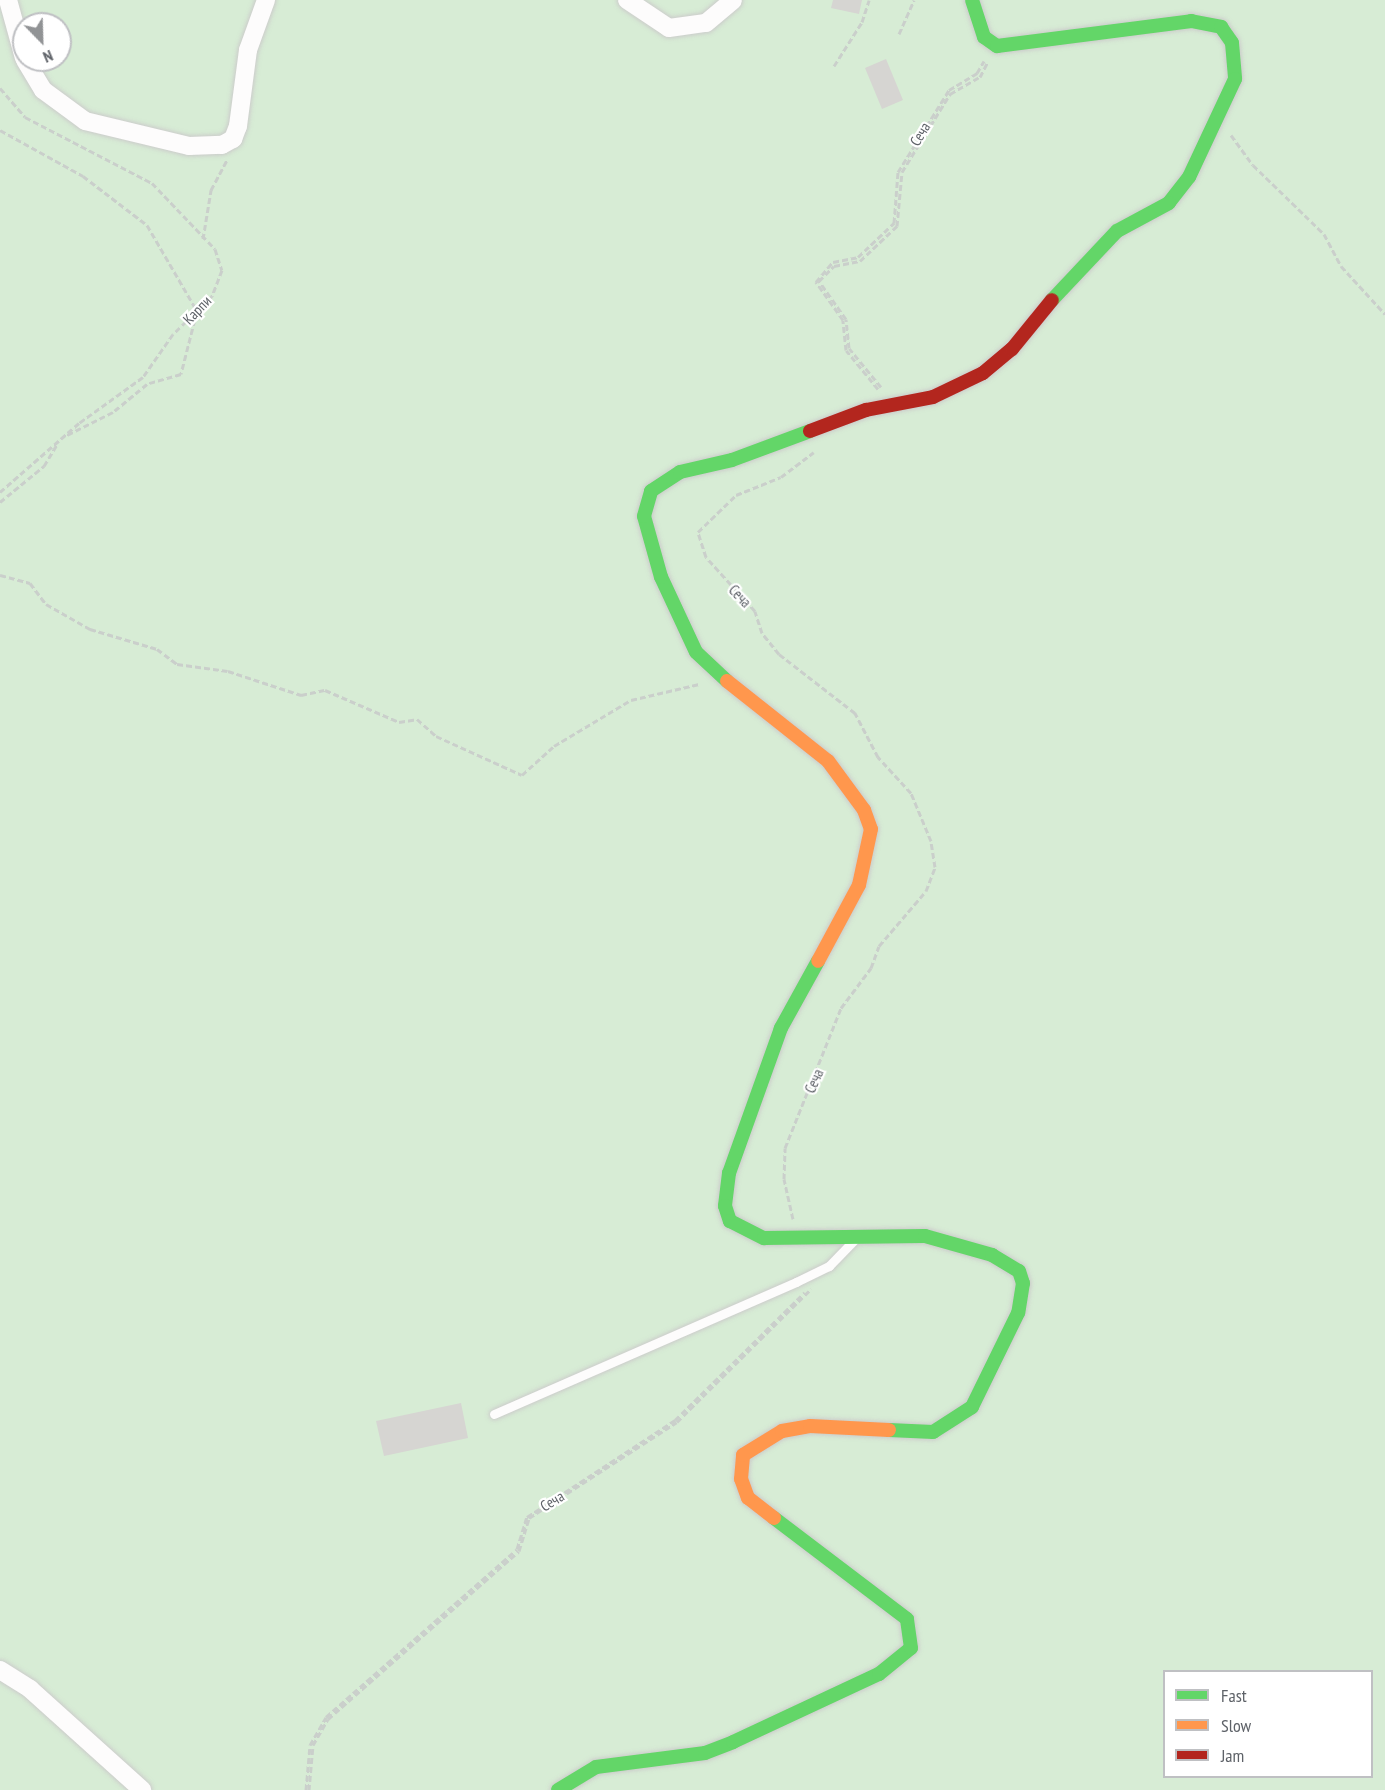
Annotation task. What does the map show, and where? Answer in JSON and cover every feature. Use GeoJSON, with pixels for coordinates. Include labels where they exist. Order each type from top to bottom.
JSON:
{"type":"FeatureCollection","features":[{"type":"Feature","properties":{"kind":"street"},"geometry":{"type":"LineString","coordinates":[[33,72],[43,90],[85,121],[189,146],[222,145],[233,139],[248,50],[266,0]]}},
{"type":"Feature","properties":{"kind":"street"},"geometry":{"type":"LineString","coordinates":[[627,0],[648,19],[679,28],[706,23],[733,0]]}},
{"type":"Feature","properties":{"kind":"street"},"geometry":{"type":"LineString","coordinates":[[558,1790],[596,1767],[705,1753],[733,1742],[879,1674],[911,1648],[907,1619],[748,1498],[741,1479],[743,1455],[782,1431],[810,1426],[933,1432],[949,1426],[972,1407],[1018,1313],[1023,1283],[1009,1262],[925,1236],[764,1238],[730,1221],[725,1206],[729,1173],[781,1028],[859,885],[871,829],[864,810],[828,761],[741,695],[696,652],[661,578],[644,516],[651,490],[680,472],[732,460],[880,408],[958,388],[1012,349],[1086,259],[1117,231],[1169,203],[1189,177],[1225,105],[1235,61],[1221,27],[1191,21],[1133,25],[995,45],[984,37],[972,0]]}},
{"type":"Feature","properties":{"kind":"street"},"geometry":{"type":"LineString","coordinates":[[0,1670],[30,1689],[142,1790]]}},
{"type":"Feature","properties":{"kind":"lane"},"geometry":{"type":"LineString","coordinates":[[494,1414],[826,1267],[856,1236]]}},
{"type":"Feature","properties":{"kind":"path"},"geometry":{"type":"LineString","coordinates":[[834,66],[862,22],[868,0]]}},
{"type":"Feature","properties":{"kind":"path"},"geometry":{"type":"LineString","coordinates":[[899,34],[914,0]]}},
{"type":"Feature","properties":{"kind":"path","name":"Сеча"},"geometry":{"type":"LineString","coordinates":[[880,408],[877,383],[846,350],[843,320],[816,282],[833,261],[858,257],[894,223],[898,172],[949,90],[977,73],[995,45]]}},
{"type":"Feature","properties":{"kind":"path","name":"Карпи"},"geometry":{"type":"LineString","coordinates":[[0,88],[25,117],[152,183],[203,240],[215,249],[222,270],[212,296],[143,377],[62,438],[0,492]]}},
{"type":"Feature","properties":{"kind":"path"},"geometry":{"type":"LineString","coordinates":[[1225,105],[1226,128],[1239,149],[1324,234],[1341,266],[1385,314]]}},
{"type":"Feature","properties":{"kind":"path"},"geometry":{"type":"LineString","coordinates":[[0,130],[83,176],[147,225],[197,311],[181,375],[147,384],[113,412],[62,438],[44,466],[0,502]]}},
{"type":"Feature","properties":{"kind":"path"},"geometry":{"type":"LineString","coordinates":[[203,240],[211,190],[233,139]]}},
{"type":"Feature","properties":{"kind":"path"},"geometry":{"type":"LineString","coordinates":[[811,1239],[797,1228],[788,1202],[786,1148],[842,1009],[872,969],[880,947],[927,891],[936,867],[933,840],[912,792],[879,757],[855,712],[779,653],[756,611],[707,556],[699,532],[736,496],[782,478],[819,447]]}},
{"type":"Feature","properties":{"kind":"path"},"geometry":{"type":"LineString","coordinates":[[0,575],[30,583],[46,604],[90,629],[157,649],[177,664],[228,671],[301,695],[325,690],[399,722],[417,718],[436,736],[522,775],[554,746],[631,699],[670,694],[683,684],[707,684]]}},
{"type":"Feature","properties":{"kind":"path"},"geometry":{"type":"LineString","coordinates":[[307,1790],[313,1745],[328,1719],[519,1551],[530,1518],[685,1415],[826,1267]]}},
{"type":"Feature","properties":{"kind":"path","name":"Сеча"},"geometry":{"type":"LineString","coordinates":[[307,1790],[310,1745],[326,1717],[517,1549],[527,1517],[675,1420],[826,1267]]}},
{"type":"Feature","properties":{"kind":"green space"},"geometry":{"type":"Polygon","coordinates":[[[0,0],[1385,0],[1385,1790],[0,1790],[0,0]]]}},
{"type":"Feature","properties":{"kind":"building"},"geometry":{"type":"Polygon","coordinates":[[[833,0],[862,0],[859,14],[831,8],[833,0]]]}},
{"type":"Feature","properties":{"kind":"building"},"geometry":{"type":"Polygon","coordinates":[[[886,59],[903,100],[882,109],[865,68],[886,59]]]}},
{"type":"Feature","properties":{"kind":"building"},"geometry":{"type":"Polygon","coordinates":[[[461,1403],[468,1438],[384,1456],[376,1421],[461,1403]]]}},
{"type":"Feature","properties":{"kind":"traffic: fast"},"geometry":{"type":"LineString","coordinates":[[972,0],[984,37],[997,46],[1191,21],[1221,27],[1232,43],[1235,79],[1189,177],[1169,203],[1117,231],[1052,300]]}},
{"type":"Feature","properties":{"kind":"traffic: fast"},"geometry":{"type":"LineString","coordinates":[[727,681],[696,652],[661,577],[644,516],[651,491],[680,472],[732,460],[810,431]]}},
{"type":"Feature","properties":{"kind":"traffic: fast"},"geometry":{"type":"LineString","coordinates":[[818,961],[781,1028],[729,1173],[725,1206],[730,1221],[764,1238],[925,1236],[992,1255],[1019,1271],[1023,1283],[1018,1313],[972,1407],[933,1432],[889,1430]]}},
{"type":"Feature","properties":{"kind":"traffic: fast"},"geometry":{"type":"LineString","coordinates":[[558,1790],[596,1767],[705,1753],[733,1742],[879,1674],[911,1648],[907,1619],[774,1518]]}},
{"type":"Feature","properties":{"kind":"traffic: slow"},"geometry":{"type":"LineString","coordinates":[[727,681],[828,761],[864,810],[871,829],[859,885],[818,961]]}},
{"type":"Feature","properties":{"kind":"traffic: slow"},"geometry":{"type":"LineString","coordinates":[[774,1518],[748,1498],[741,1479],[743,1455],[782,1431],[810,1426],[889,1430]]}},
{"type":"Feature","properties":{"kind":"traffic: jam"},"geometry":{"type":"LineString","coordinates":[[810,431],[866,410],[933,397],[983,373],[1012,349],[1052,300]]}}]}
